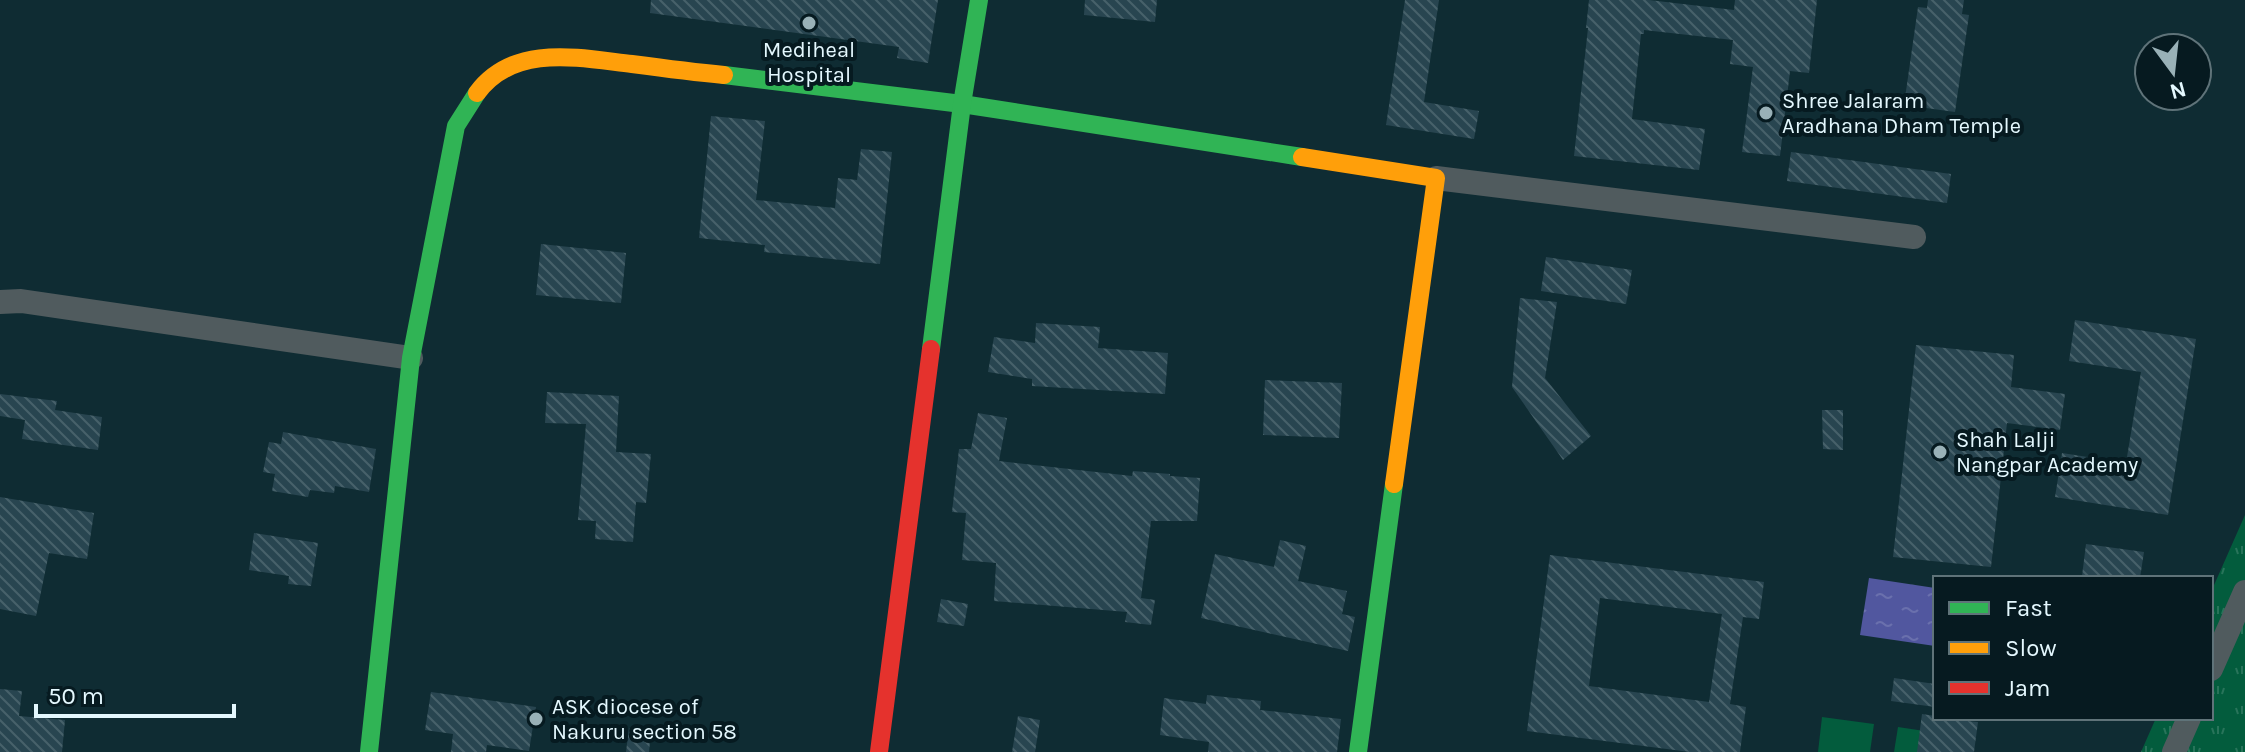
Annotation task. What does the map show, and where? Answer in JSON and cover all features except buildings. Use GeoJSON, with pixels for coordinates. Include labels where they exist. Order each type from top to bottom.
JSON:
{"type":"FeatureCollection","features":[{"type":"Feature","properties":{"kind":"street"},"geometry":{"type":"LineString","coordinates":[[879,752],[962,104],[979,0]]}},
{"type":"Feature","properties":{"kind":"street"},"geometry":{"type":"LineString","coordinates":[[369,752],[411,358],[456,126],[477,94],[498,72],[529,61],[561,56],[962,104],[1436,178],[1914,237]]}},
{"type":"Feature","properties":{"kind":"street"},"geometry":{"type":"LineString","coordinates":[[1358,752],[1436,178]]}},
{"type":"Feature","properties":{"kind":"street"},"geometry":{"type":"LineString","coordinates":[[0,302],[21,301],[411,358]]}},
{"type":"Feature","properties":{"kind":"street"},"geometry":{"type":"LineString","coordinates":[[2213,664],[2245,592]]}},
{"type":"Feature","properties":{"kind":"street"},"geometry":{"type":"LineString","coordinates":[[2174,752],[2188,720]]}},
{"type":"Feature","properties":{"kind":"green space"},"geometry":{"type":"Polygon","coordinates":[[[2245,515],[2245,752],[2141,752],[2155,720],[2213,720],[2213,587],[2245,515]]]}},
{"type":"Feature","properties":{"kind":"green space"},"geometry":{"type":"Polygon","coordinates":[[[1822,717],[1874,724],[1870,752],[1818,752],[1822,717]]]}},
{"type":"Feature","properties":{"kind":"green space"},"geometry":{"type":"Polygon","coordinates":[[[1898,727],[1951,735],[1949,752],[1894,752],[1898,727]]]}},
{"type":"Feature","properties":{"kind":"water"},"geometry":{"type":"Polygon","coordinates":[[[1869,578],[1933,588],[1933,646],[1860,635],[1869,578]]]}},
{"type":"Feature","properties":{"kind":"traffic: fast"},"geometry":{"type":"LineString","coordinates":[[931,349],[962,104],[979,0]]}},
{"type":"Feature","properties":{"kind":"traffic: fast"},"geometry":{"type":"LineString","coordinates":[[724,75],[962,104],[1302,157]]}},
{"type":"Feature","properties":{"kind":"traffic: fast"},"geometry":{"type":"LineString","coordinates":[[369,752],[411,358],[456,126],[477,93]]}},
{"type":"Feature","properties":{"kind":"traffic: fast"},"geometry":{"type":"LineString","coordinates":[[1358,752],[1394,484]]}},
{"type":"Feature","properties":{"kind":"traffic: slow"},"geometry":{"type":"LineString","coordinates":[[477,93],[492,77],[509,67],[528,60],[548,58],[591,59],[724,75]]}},
{"type":"Feature","properties":{"kind":"traffic: slow"},"geometry":{"type":"LineString","coordinates":[[1302,157],[1436,178],[1394,484]]}},
{"type":"Feature","properties":{"kind":"traffic: jam"},"geometry":{"type":"LineString","coordinates":[[879,752],[931,349]]}},
{"type":"Feature","properties":{"kind":"place","name":"Mediheal Hospital"},"geometry":{"type":"Point","coordinates":[809,23]}},
{"type":"Feature","properties":{"kind":"place","name":"Shree Jalaram Aradhana Dham Temple"},"geometry":{"type":"Point","coordinates":[1766,113]}},
{"type":"Feature","properties":{"kind":"place","name":"Shah Lalji Nangpar Academy"},"geometry":{"type":"Point","coordinates":[1940,452]}},
{"type":"Feature","properties":{"kind":"place","name":"ASK diocese of Nakuru section 58"},"geometry":{"type":"Point","coordinates":[536,719]}}]}
